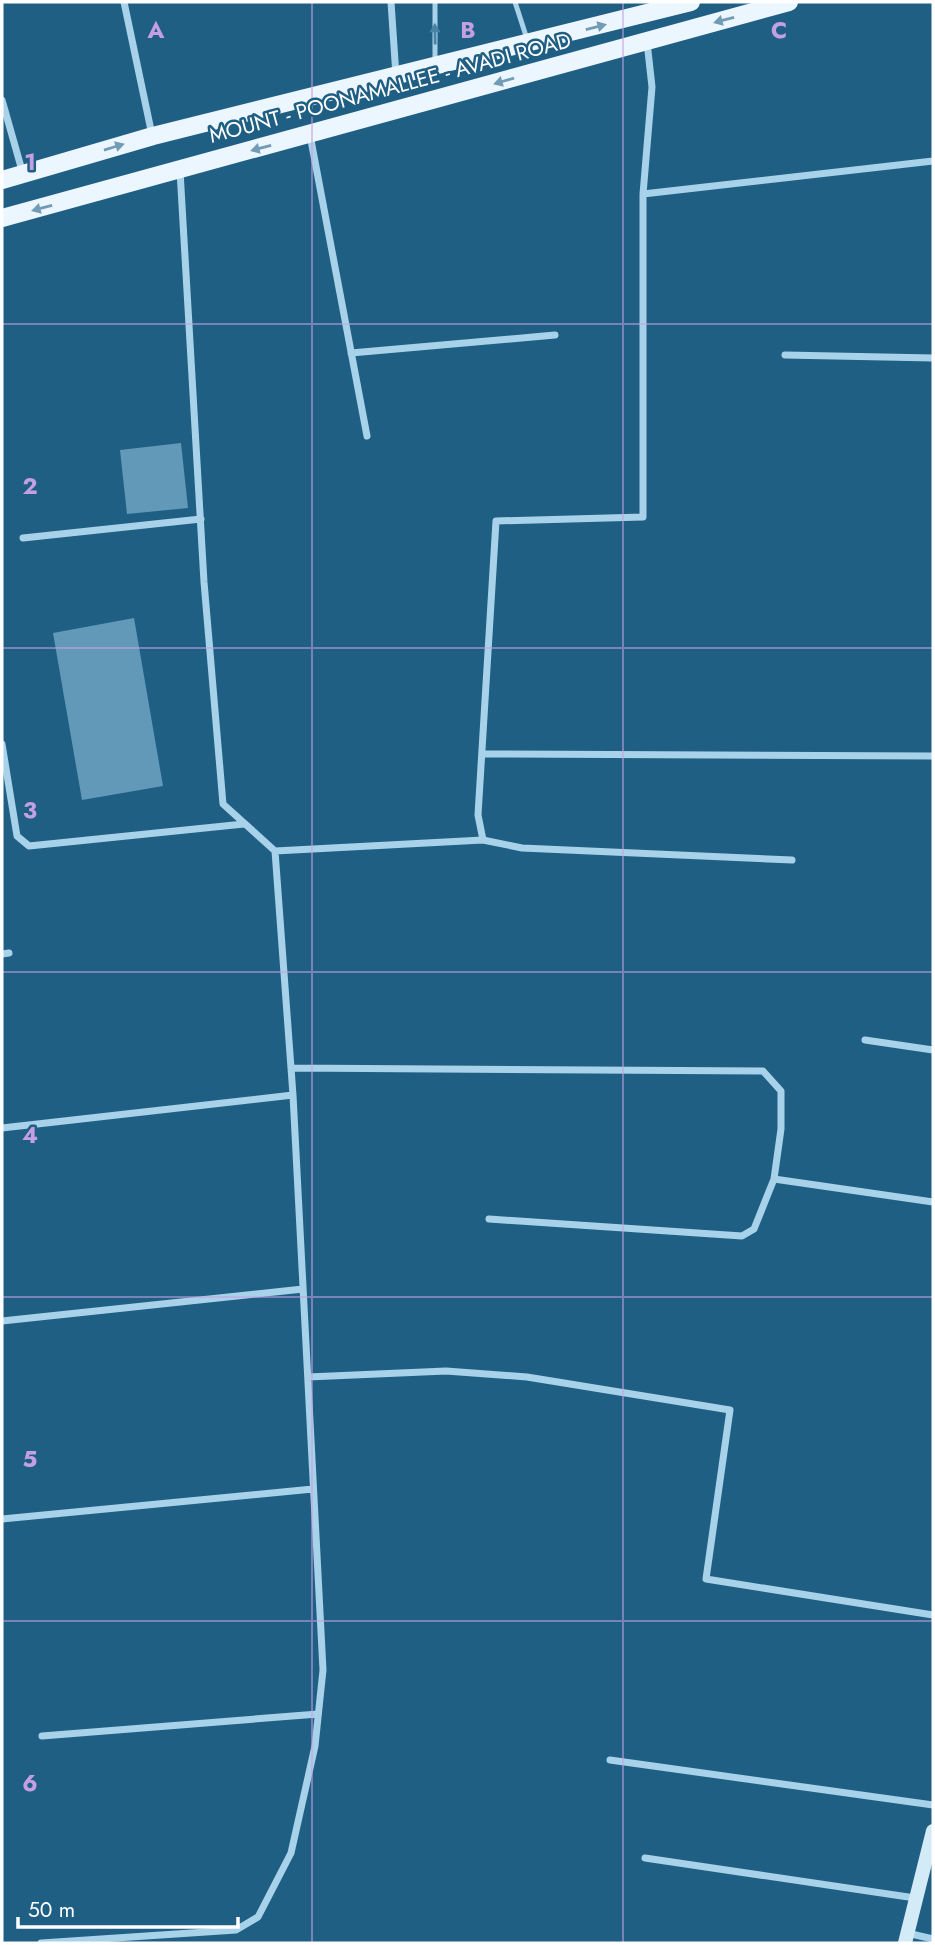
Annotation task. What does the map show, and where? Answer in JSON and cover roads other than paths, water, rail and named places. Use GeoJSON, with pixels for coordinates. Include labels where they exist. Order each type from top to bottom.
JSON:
{"type":"FeatureCollection","features":[{"type":"Feature","properties":{"kind":"main road","name":"MOUNT - POONAMALLEE - AVADI ROAD"},"geometry":{"type":"LineString","coordinates":[[2,180],[153,136],[345,86],[528,44],[691,2]]}},
{"type":"Feature","properties":{"kind":"main road","name":"MOUNT - POONAMALLEE - AVADI ROAD"},"geometry":{"type":"LineString","coordinates":[[2,218],[780,3]]}},
{"type":"Feature","properties":{"kind":"street"},"geometry":{"type":"LineString","coordinates":[[124,2],[153,136]]}},
{"type":"Feature","properties":{"kind":"street"},"geometry":{"type":"LineString","coordinates":[[391,2],[396,76]]}},
{"type":"Feature","properties":{"kind":"street"},"geometry":{"type":"LineString","coordinates":[[483,840],[478,815],[496,521],[643,517],[643,194],[652,88],[647,41]]}},
{"type":"Feature","properties":{"kind":"street"},"geometry":{"type":"LineString","coordinates":[[2,100],[23,175]]}},
{"type":"Feature","properties":{"kind":"street"},"geometry":{"type":"LineString","coordinates":[[310,134],[367,436]]}},
{"type":"Feature","properties":{"kind":"street"},"geometry":{"type":"LineString","coordinates":[[643,194],[933,161]]}},
{"type":"Feature","properties":{"kind":"street"},"geometry":{"type":"LineString","coordinates":[[180,170],[201,519],[223,804],[275,851],[483,840],[522,848],[792,860]]}},
{"type":"Feature","properties":{"kind":"street"},"geometry":{"type":"LineString","coordinates":[[351,353],[555,335]]}},
{"type":"Feature","properties":{"kind":"street"},"geometry":{"type":"LineString","coordinates":[[785,355],[933,358]]}},
{"type":"Feature","properties":{"kind":"street"},"geometry":{"type":"LineString","coordinates":[[23,538],[201,519]]}},
{"type":"Feature","properties":{"kind":"street"},"geometry":{"type":"LineString","coordinates":[[2,744],[17,836],[29,846],[244,824]]}},
{"type":"Feature","properties":{"kind":"street"},"geometry":{"type":"LineString","coordinates":[[482,754],[933,755]]}},
{"type":"Feature","properties":{"kind":"street"},"geometry":{"type":"LineString","coordinates":[[41,1943],[236,1930],[258,1917],[291,1853],[315,1746],[323,1670],[292,1068],[275,851]]}},
{"type":"Feature","properties":{"kind":"street"},"geometry":{"type":"LineString","coordinates":[[865,1040],[933,1050]]}},
{"type":"Feature","properties":{"kind":"street"},"geometry":{"type":"LineString","coordinates":[[292,1068],[763,1071],[780,1091],[781,1129],[774,1179],[754,1229],[742,1236],[489,1219]]}},
{"type":"Feature","properties":{"kind":"street"},"geometry":{"type":"LineString","coordinates":[[2,1128],[293,1095]]}},
{"type":"Feature","properties":{"kind":"street"},"geometry":{"type":"LineString","coordinates":[[774,1179],[933,1202]]}},
{"type":"Feature","properties":{"kind":"street"},"geometry":{"type":"LineString","coordinates":[[2,1321],[303,1289]]}},
{"type":"Feature","properties":{"kind":"street"},"geometry":{"type":"LineString","coordinates":[[308,1377],[446,1371],[527,1377],[730,1410],[706,1579],[933,1615]]}},
{"type":"Feature","properties":{"kind":"street"},"geometry":{"type":"LineString","coordinates":[[2,1519],[313,1489]]}},
{"type":"Feature","properties":{"kind":"street"},"geometry":{"type":"LineString","coordinates":[[42,1736],[318,1714]]}},
{"type":"Feature","properties":{"kind":"street"},"geometry":{"type":"LineString","coordinates":[[610,1760],[933,1805]]}},
{"type":"Feature","properties":{"kind":"street"},"geometry":{"type":"LineString","coordinates":[[933,1831],[905,1938],[933,1939]]}},
{"type":"Feature","properties":{"kind":"street"},"geometry":{"type":"LineString","coordinates":[[645,1858],[915,1898]]}},
{"type":"Feature","properties":{"kind":"lane"},"geometry":{"type":"LineString","coordinates":[[435,2],[435,66]]}},
{"type":"Feature","properties":{"kind":"lane"},"geometry":{"type":"LineString","coordinates":[[515,2],[528,44]]}}]}
